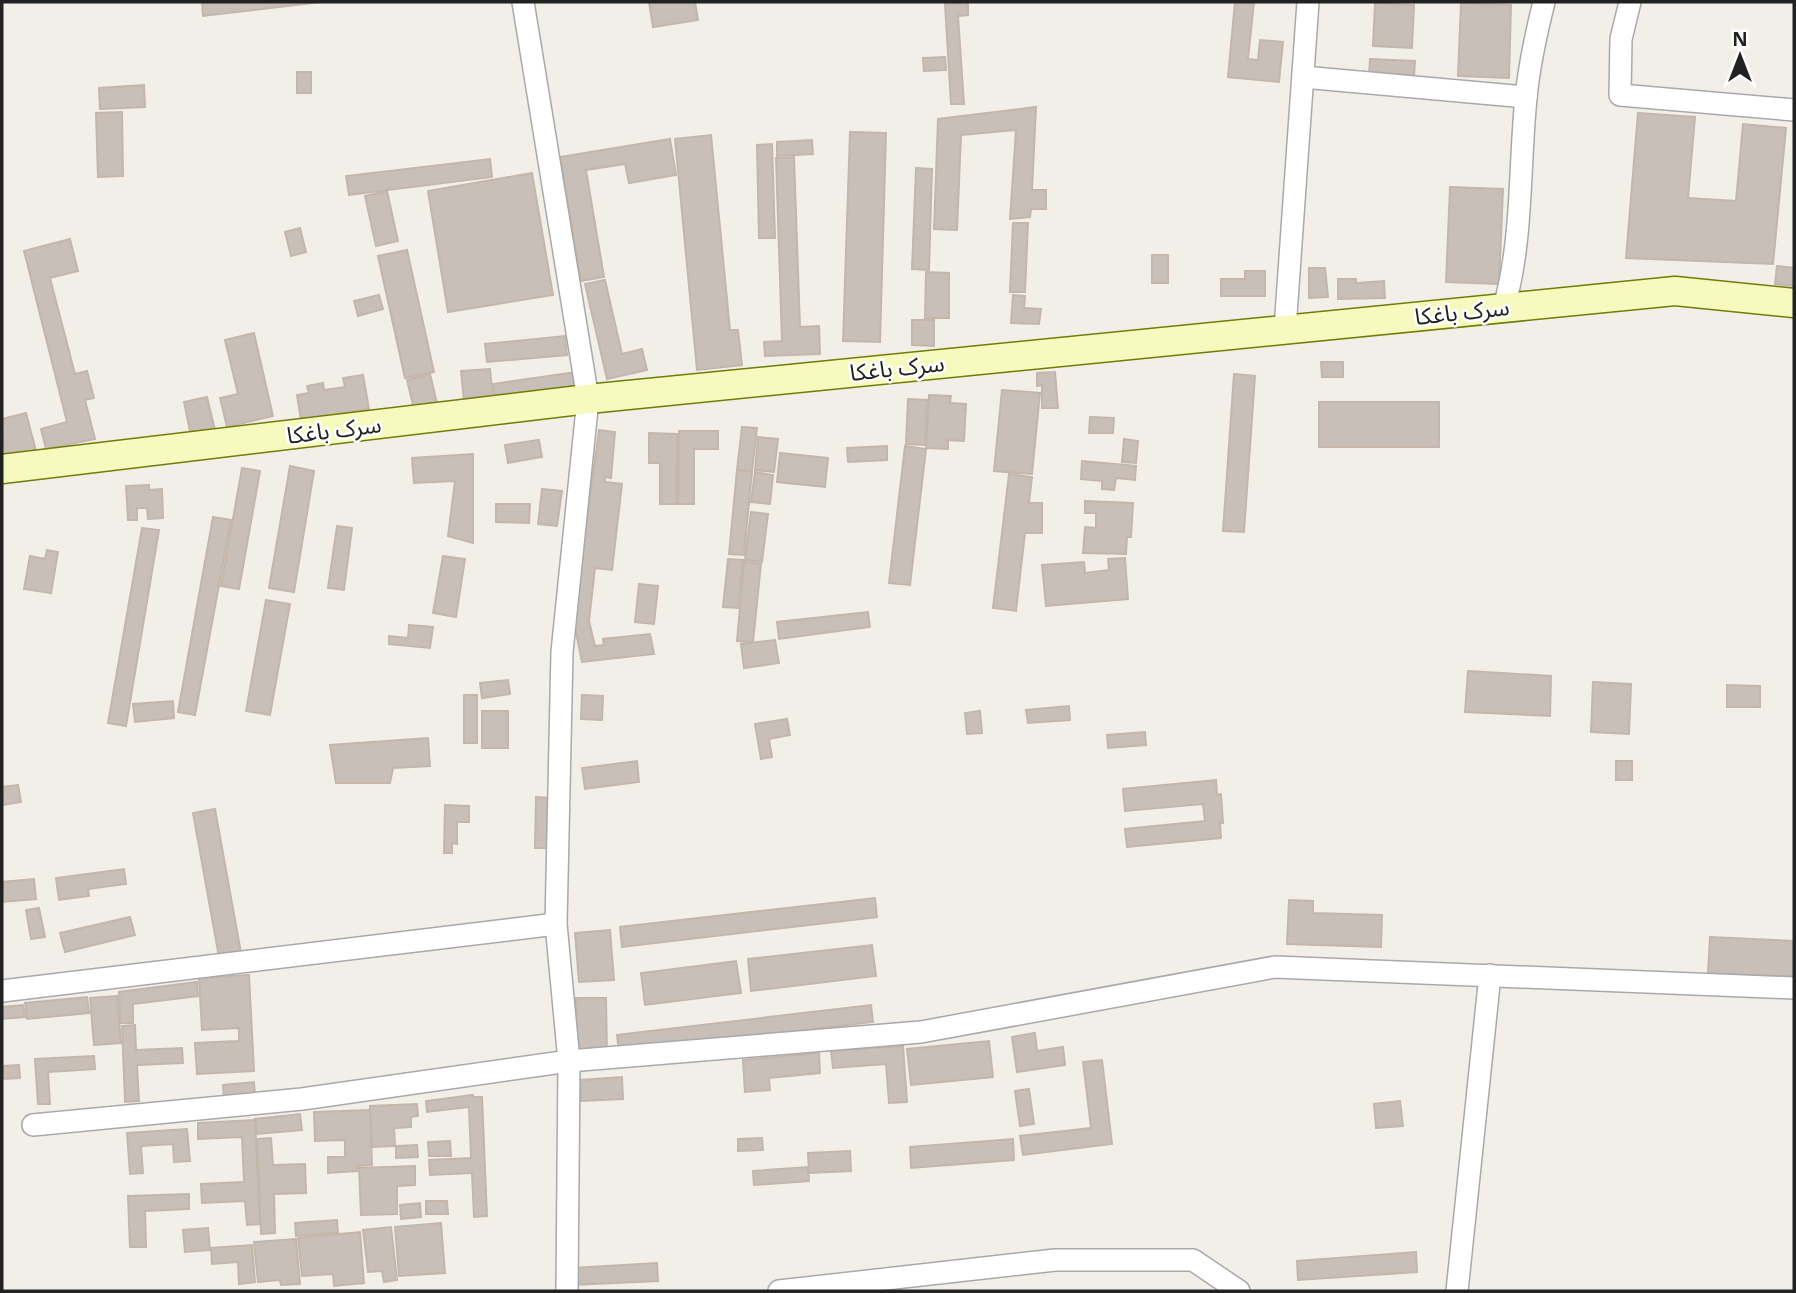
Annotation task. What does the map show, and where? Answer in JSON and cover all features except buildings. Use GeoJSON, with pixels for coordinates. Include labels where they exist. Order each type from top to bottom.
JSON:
{"type":"FeatureCollection","features":[{"type":"Feature","properties":{"kind":"street"},"geometry":{"type":"LineString","coordinates":[[523,2],[588,399],[562,652],[556,924],[569,1061],[567,1291]]}},
{"type":"Feature","properties":{"kind":"street"},"geometry":{"type":"LineString","coordinates":[[1285,330],[1308,2]]}},
{"type":"Feature","properties":{"kind":"street"},"geometry":{"type":"LineString","coordinates":[[1504,307],[1514,262],[1531,53],[1544,2]]}},
{"type":"Feature","properties":{"kind":"street"},"geometry":{"type":"LineString","coordinates":[[1630,2],[1621,39],[1620,95],[1794,110]]}},
{"type":"Feature","properties":{"kind":"street"},"geometry":{"type":"LineString","coordinates":[[1303,77],[1526,97]]}},
{"type":"Feature","properties":{"kind":"street","name":"سرک باغکا"},"geometry":{"type":"LineString","coordinates":[[2,469],[588,399],[1675,291],[1794,303]]}},
{"type":"Feature","properties":{"kind":"street"},"geometry":{"type":"LineString","coordinates":[[2,991],[556,924]]}},
{"type":"Feature","properties":{"kind":"street"},"geometry":{"type":"LineString","coordinates":[[33,1125],[302,1099],[569,1061],[921,1032],[1275,967],[1794,988]]}},
{"type":"Feature","properties":{"kind":"street"},"geometry":{"type":"LineString","coordinates":[[1457,1291],[1490,975]]}},
{"type":"Feature","properties":{"kind":"street"},"geometry":{"type":"LineString","coordinates":[[779,1291],[1055,1260],[1193,1260],[1239,1291]]}}]}
